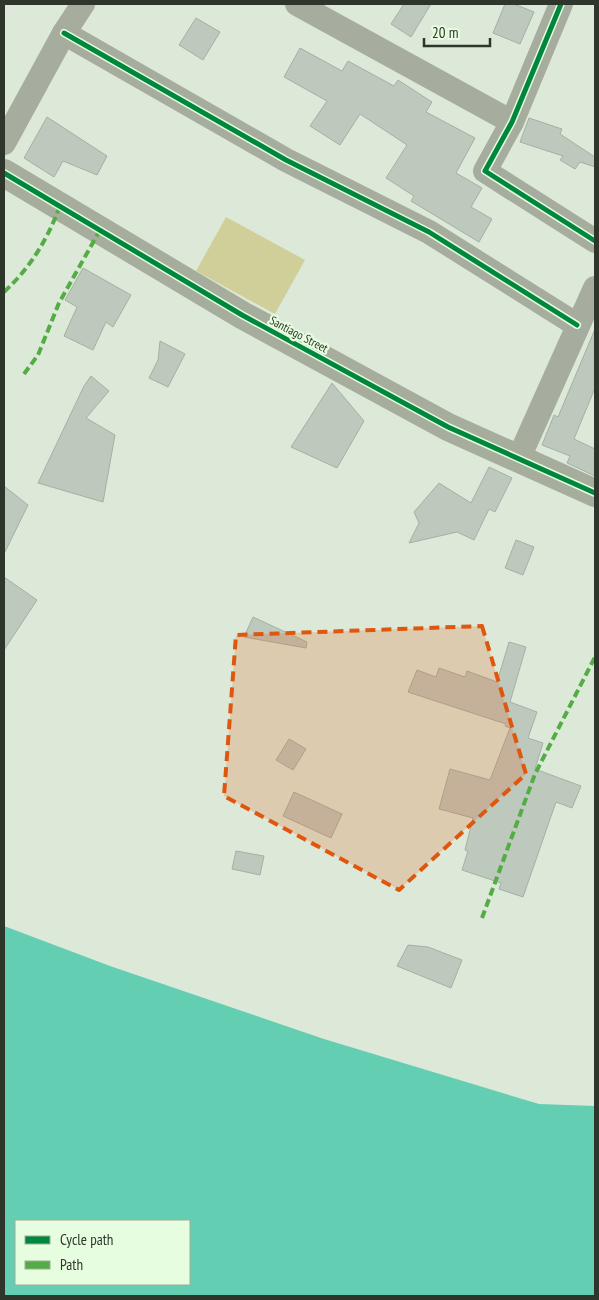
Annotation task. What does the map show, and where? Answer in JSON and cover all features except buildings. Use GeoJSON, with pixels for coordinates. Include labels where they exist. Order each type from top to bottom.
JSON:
{"type":"FeatureCollection","features":[{"type":"Feature","properties":{"kind":"street"},"geometry":{"type":"LineString","coordinates":[[4,143],[64,33],[83,4]]}},
{"type":"Feature","properties":{"kind":"street"},"geometry":{"type":"LineString","coordinates":[[297,4],[512,122]]}},
{"type":"Feature","properties":{"kind":"street"},"geometry":{"type":"LineString","coordinates":[[561,4],[512,122],[485,171],[595,241]]}},
{"type":"Feature","properties":{"kind":"street"},"geometry":{"type":"LineString","coordinates":[[64,33],[286,160],[429,232],[577,325]]}},
{"type":"Feature","properties":{"kind":"street","name":"Santiago Street"},"geometry":{"type":"LineString","coordinates":[[4,173],[242,315],[448,426],[518,460],[595,493]]}},
{"type":"Feature","properties":{"kind":"street"},"geometry":{"type":"LineString","coordinates":[[518,460],[595,288]]}},
{"type":"Feature","properties":{"kind":"highlighted area"},"geometry":{"type":"Polygon","coordinates":[[[482,626],[526,774],[399,890],[224,796],[236,635],[482,626]]]}},
{"type":"Feature","properties":{"kind":"shaded area"},"geometry":{"type":"Polygon","coordinates":[[[226,217],[305,260],[275,314],[196,271],[226,217]]]}},
{"type":"Feature","properties":{"kind":"water"},"geometry":{"type":"Polygon","coordinates":[[[4,926],[110,966],[324,1039],[539,1104],[595,1106],[595,1296],[4,1296],[4,926]]]}},
{"type":"Feature","properties":{"kind":"marked path"},"geometry":{"type":"LineString","coordinates":[[4,292],[30,263],[50,230],[60,206]]}},
{"type":"Feature","properties":{"kind":"marked path"},"geometry":{"type":"LineString","coordinates":[[24,374],[38,355],[59,303],[100,230]]}},
{"type":"Feature","properties":{"kind":"marked path"},"geometry":{"type":"LineString","coordinates":[[482,918],[535,774],[595,657]]}},
{"type":"Feature","properties":{"kind":"cycle path"},"geometry":{"type":"LineString","coordinates":[[561,4],[512,122],[485,171],[595,241]]}},
{"type":"Feature","properties":{"kind":"cycle path"},"geometry":{"type":"LineString","coordinates":[[64,33],[286,160],[429,232],[577,325]]}},
{"type":"Feature","properties":{"kind":"cycle path"},"geometry":{"type":"LineString","coordinates":[[4,173],[242,315],[448,427],[595,493]]}}]}
